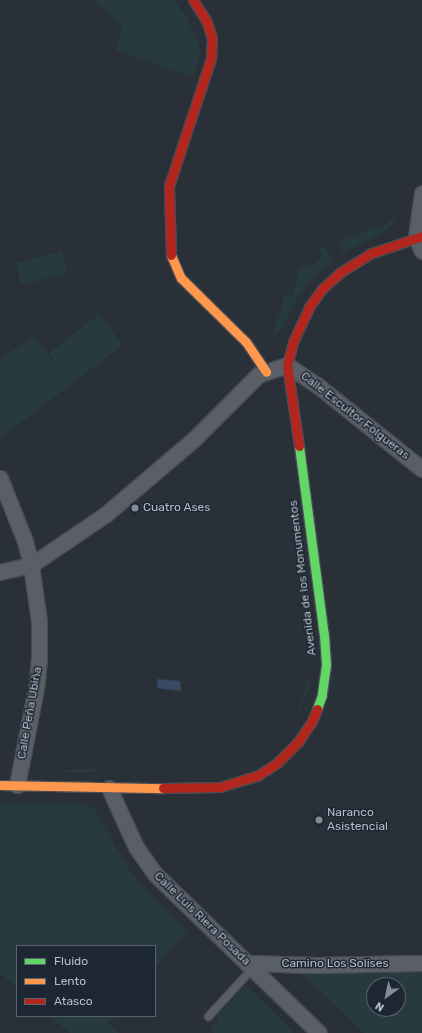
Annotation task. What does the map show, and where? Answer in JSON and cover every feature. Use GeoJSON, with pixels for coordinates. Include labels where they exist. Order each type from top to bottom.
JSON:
{"type":"FeatureCollection","features":[{"type":"Feature","properties":{"kind":"street"},"geometry":{"type":"LineString","coordinates":[[192,0],[206,20],[212,38],[211,58],[169,186],[171,258],[181,278],[246,342],[266,372]]}},
{"type":"Feature","properties":{"kind":"street"},"geometry":{"type":"LineString","coordinates":[[422,193],[419,236],[422,251]]}},
{"type":"Feature","properties":{"kind":"street","name":"Avenida de los Monumentos"},"geometry":{"type":"LineString","coordinates":[[0,785],[109,788],[220,787],[257,776],[277,763],[298,742],[312,721],[322,695],[326,665],[324,635],[287,365],[293,342],[309,307],[323,288],[340,272],[372,252],[419,236]]}},
{"type":"Feature","properties":{"kind":"street"},"geometry":{"type":"LineString","coordinates":[[0,572],[31,565],[106,514],[194,439],[258,375],[287,365]]}},
{"type":"Feature","properties":{"kind":"street","name":"Calle Escultor Folgueras"},"geometry":{"type":"LineString","coordinates":[[287,365],[318,385],[422,469]]}},
{"type":"Feature","properties":{"kind":"street","name":"Calle Peña Ubiña"},"geometry":{"type":"LineString","coordinates":[[0,478],[22,532],[31,565],[39,621],[37,683],[17,785]]}},
{"type":"Feature","properties":{"kind":"street","name":"Calle Luis Riera Posada"},"geometry":{"type":"LineString","coordinates":[[109,788],[136,847],[155,874],[319,1033]]}},
{"type":"Feature","properties":{"kind":"street","name":"Camino Los Solises"},"geometry":{"type":"LineString","coordinates":[[250,965],[422,963]]}},
{"type":"Feature","properties":{"kind":"lane"},"geometry":{"type":"LineString","coordinates":[[208,1016],[250,965]]}},
{"type":"Feature","properties":{"kind":"green space"},"geometry":{"type":"Polygon","coordinates":[[[94,0],[174,0],[186,16],[200,47],[199,60],[192,77],[116,50],[122,27],[94,0]]]}},
{"type":"Feature","properties":{"kind":"green space"},"geometry":{"type":"Polygon","coordinates":[[[397,216],[394,224],[387,230],[343,252],[337,241],[385,225],[397,216]]]}},
{"type":"Feature","properties":{"kind":"green space"},"geometry":{"type":"Polygon","coordinates":[[[325,246],[332,259],[308,283],[293,305],[282,328],[272,337],[281,310],[284,294],[292,296],[298,279],[296,274],[305,264],[309,268],[323,256],[319,250],[325,246]]]}},
{"type":"Feature","properties":{"kind":"green space"},"geometry":{"type":"Polygon","coordinates":[[[62,251],[68,273],[21,285],[16,263],[62,251]]]}},
{"type":"Feature","properties":{"kind":"green space"},"geometry":{"type":"Polygon","coordinates":[[[99,314],[123,345],[0,438],[0,358],[34,338],[66,375],[49,353],[99,314]]]}},
{"type":"Feature","properties":{"kind":"green space"},"geometry":{"type":"Polygon","coordinates":[[[290,510],[292,510],[299,560],[297,560],[290,510]]]}},
{"type":"Feature","properties":{"kind":"green space"},"geometry":{"type":"Polygon","coordinates":[[[308,680],[310,681],[309,689],[298,715],[296,714],[304,696],[308,680]]]}},
{"type":"Feature","properties":{"kind":"green space"},"geometry":{"type":"Polygon","coordinates":[[[95,769],[94,772],[66,772],[65,770],[95,769]]]}},
{"type":"Feature","properties":{"kind":"green space"},"geometry":{"type":"Polygon","coordinates":[[[0,803],[88,805],[95,810],[127,867],[138,881],[187,930],[156,967],[156,945],[16,945],[16,987],[0,973],[0,803]]]}},
{"type":"Feature","properties":{"kind":"green space"},"geometry":{"type":"Polygon","coordinates":[[[422,963],[422,1033],[364,1033],[309,980],[290,964],[422,963]]]}},
{"type":"Feature","properties":{"kind":"green space"},"geometry":{"type":"Polygon","coordinates":[[[245,985],[293,1031],[291,1033],[214,1033],[210,1029],[218,1019],[218,1015],[245,985]]]}},
{"type":"Feature","properties":{"kind":"green space"},"geometry":{"type":"Polygon","coordinates":[[[51,1017],[114,1017],[108,1024],[119,1033],[70,1033],[51,1017]]]}},
{"type":"Feature","properties":{"kind":"water"},"geometry":{"type":"Polygon","coordinates":[[[158,679],[180,681],[181,691],[157,688],[158,679]]]}},
{"type":"Feature","properties":{"kind":"traffic: fast"},"geometry":{"type":"LineString","coordinates":[[299,446],[324,635],[326,665],[322,695],[317,709]]}},
{"type":"Feature","properties":{"kind":"traffic: slow"},"geometry":{"type":"LineString","coordinates":[[171,255],[181,278],[246,342],[266,372]]}},
{"type":"Feature","properties":{"kind":"traffic: slow"},"geometry":{"type":"LineString","coordinates":[[0,785],[163,788]]}},
{"type":"Feature","properties":{"kind":"traffic: jam"},"geometry":{"type":"LineString","coordinates":[[171,255],[169,186],[211,58],[212,38],[206,20],[193,0]]}},
{"type":"Feature","properties":{"kind":"traffic: jam"},"geometry":{"type":"LineString","coordinates":[[299,446],[287,365],[293,342],[309,307],[323,288],[341,272],[372,253],[422,236]]}},
{"type":"Feature","properties":{"kind":"traffic: jam"},"geometry":{"type":"LineString","coordinates":[[163,788],[220,787],[257,776],[277,763],[298,742],[312,721],[317,709]]}},
{"type":"Feature","properties":{"kind":"place","name":"Cuatro Ases"},"geometry":{"type":"Point","coordinates":[135,508]}},
{"type":"Feature","properties":{"kind":"place","name":"Naranco Asistencial"},"geometry":{"type":"Point","coordinates":[319,820]}}]}
